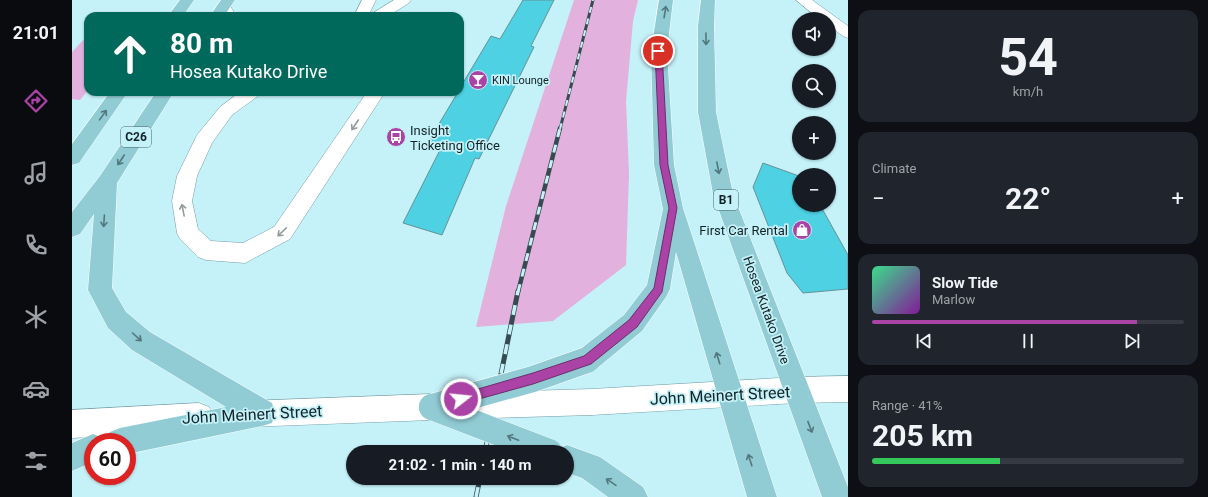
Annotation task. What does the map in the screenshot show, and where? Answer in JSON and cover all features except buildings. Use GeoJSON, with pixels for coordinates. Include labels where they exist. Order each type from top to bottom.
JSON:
{"type":"FeatureCollection","features":[{"type":"Feature","properties":{"kind":"main road"},"geometry":{"type":"LineString","coordinates":[[178,12],[187,0]]}},
{"type":"Feature","properties":{"kind":"main road"},"geometry":{"type":"LineString","coordinates":[[666,0],[658,51],[664,165],[673,208],[762,497]]}},
{"type":"Feature","properties":{"kind":"main road","name":"Hosea Kutako Drive"},"geometry":{"type":"LineString","coordinates":[[708,0],[706,26],[707,112],[723,194],[837,497]]}},
{"type":"Feature","properties":{"kind":"main road"},"geometry":{"type":"LineString","coordinates":[[72,158],[116,96]]}},
{"type":"Feature","properties":{"kind":"main road","name":"C26"},"geometry":{"type":"LineString","coordinates":[[72,228],[107,182],[162,96]]}},
{"type":"Feature","properties":{"kind":"main road"},"geometry":{"type":"LineString","coordinates":[[107,182],[100,290],[117,320],[141,342],[262,413]]}},
{"type":"Feature","properties":{"kind":"main road"},"geometry":{"type":"LineString","coordinates":[[432,407],[533,379],[587,360],[633,323],[658,289],[673,208]]}},
{"type":"Feature","properties":{"kind":"main road"},"geometry":{"type":"LineString","coordinates":[[432,407],[531,445]]}},
{"type":"Feature","properties":{"kind":"main road"},"geometry":{"type":"LineString","coordinates":[[136,439],[262,413]]}},
{"type":"Feature","properties":{"kind":"main road"},"geometry":{"type":"LineString","coordinates":[[72,457],[84,452]]}},
{"type":"Feature","properties":{"kind":"main road"},"geometry":{"type":"LineString","coordinates":[[578,463],[633,497]]}},
{"type":"Feature","properties":{"kind":"street"},"geometry":{"type":"LineString","coordinates":[[363,12],[369,0]]}},
{"type":"Feature","properties":{"kind":"street"},"geometry":{"type":"LineString","coordinates":[[374,12],[387,0]]}},
{"type":"Feature","properties":{"kind":"street"},"geometry":{"type":"LineString","coordinates":[[384,12],[404,0]]}},
{"type":"Feature","properties":{"kind":"street"},"geometry":{"type":"LineString","coordinates":[[803,0],[848,33]]}},
{"type":"Feature","properties":{"kind":"street"},"geometry":{"type":"LineString","coordinates":[[247,96],[226,111],[204,140],[187,176],[182,201],[188,233],[206,250],[245,253],[282,233],[373,96]]}},
{"type":"Feature","properties":{"kind":"street","name":"John Meinert Street"},"geometry":{"type":"LineString","coordinates":[[72,424],[262,413],[592,402],[796,390],[848,389]]}},
{"type":"Feature","properties":{"kind":"shaded area"},"geometry":{"type":"Polygon","coordinates":[[[574,0],[638,0],[633,21],[626,101],[629,174],[626,265],[553,321],[476,327],[506,206],[574,0]]]}},
{"type":"Feature","properties":{"kind":"shaded area"},"geometry":{"type":"Polygon","coordinates":[[[84,39],[84,95],[80,100],[72,99],[72,52],[84,39]]]}},
{"type":"Feature","properties":{"kind":"railway"},"geometry":{"type":"LineString","coordinates":[[560,129],[593,0]]}},
{"type":"Feature","properties":{"kind":"railway"},"geometry":{"type":"LineString","coordinates":[[518,292],[560,128]]}},
{"type":"Feature","properties":{"kind":"railway"},"geometry":{"type":"LineString","coordinates":[[486,445],[518,291]]}},
{"type":"Feature","properties":{"kind":"railway"},"geometry":{"type":"LineString","coordinates":[[476,497],[479,485]]}},
{"type":"Feature","properties":{"kind":"place","name":"KIN Lounge"},"geometry":{"type":"Point","coordinates":[478,80]}},
{"type":"Feature","properties":{"kind":"place","name":"Insight Ticketing Office"},"geometry":{"type":"Point","coordinates":[396,137]}},
{"type":"Feature","properties":{"kind":"place","name":"First Car Rental"},"geometry":{"type":"Point","coordinates":[802,230]}},
{"type":"Feature","properties":{"kind":"route"},"geometry":{"type":"LineString","coordinates":[[461,399],[533,379],[587,360],[633,323],[658,289],[673,208],[664,165],[658,51]]}}]}
